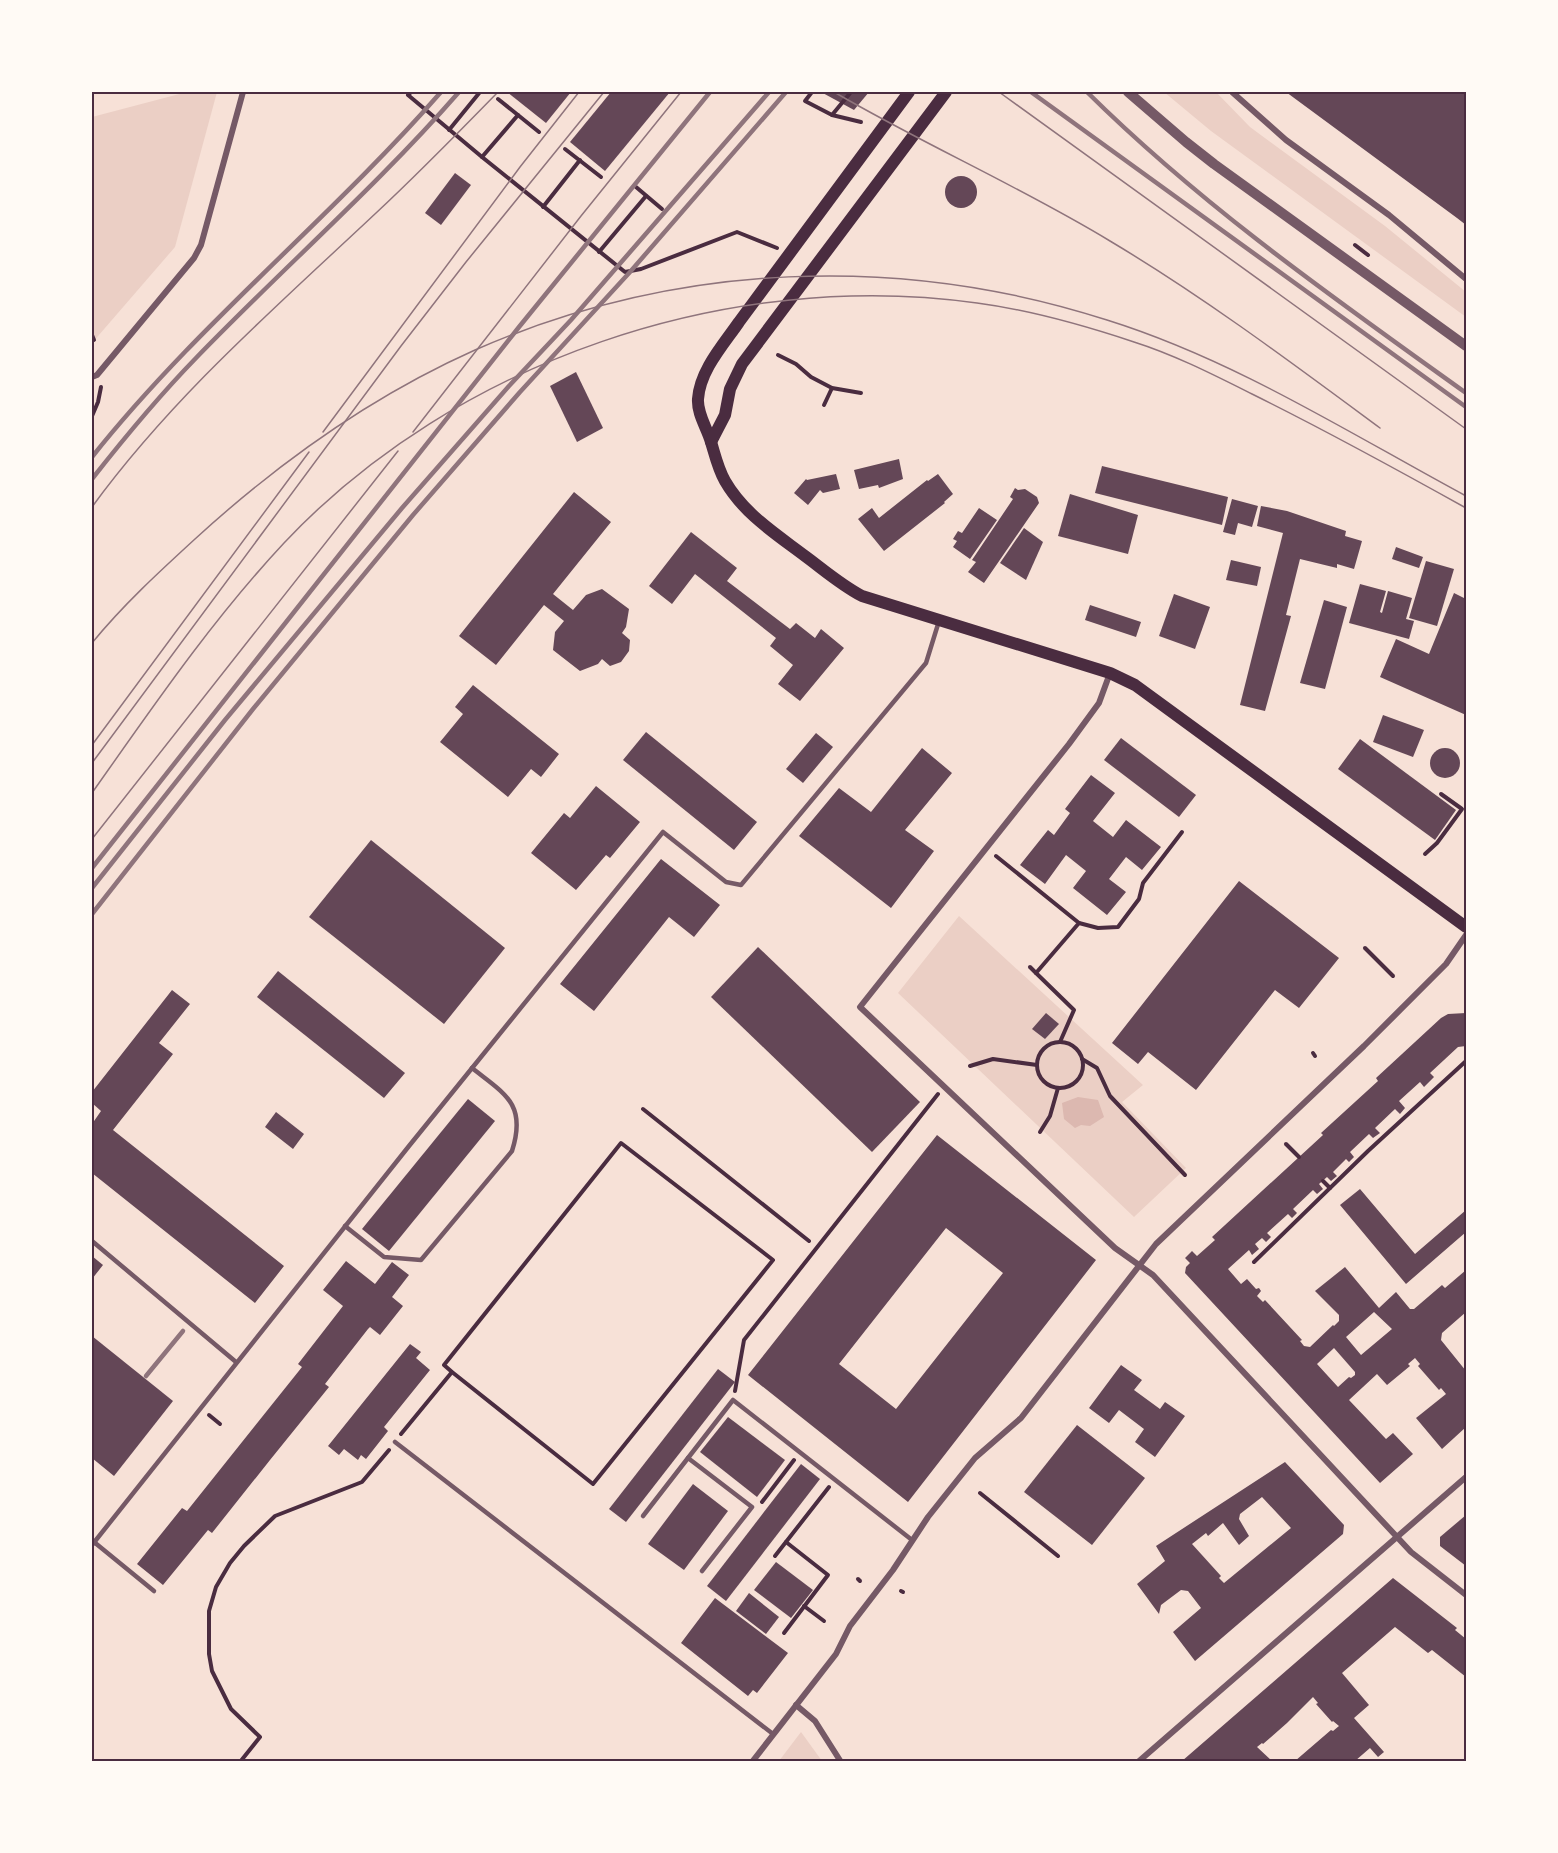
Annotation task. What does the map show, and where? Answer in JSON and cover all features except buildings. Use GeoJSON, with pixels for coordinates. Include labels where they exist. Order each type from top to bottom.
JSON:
{"type":"FeatureCollection","features":[{"type":"Feature","properties":{"kind":"main road"},"geometry":{"type":"LineString","coordinates":[[909,92],[713,360],[703,380],[698,398],[698,411],[719,467],[731,490],[748,511],[764,525],[850,590],[876,601],[1110,673],[1143,690],[1467,927]]}},
{"type":"Feature","properties":{"kind":"main road"},"geometry":{"type":"LineString","coordinates":[[711,442],[725,415],[730,389],[742,364],[946,92]]}},
{"type":"Feature","properties":{"kind":"street"},"geometry":{"type":"LineString","coordinates":[[94,376],[194,258],[201,245],[243,92]]}},
{"type":"Feature","properties":{"kind":"street"},"geometry":{"type":"LineString","coordinates":[[1128,92],[1214,164],[1467,346]]}},
{"type":"Feature","properties":{"kind":"street"},"geometry":{"type":"LineString","coordinates":[[1232,92],[1286,140],[1389,215],[1467,279]]}},
{"type":"Feature","properties":{"kind":"street"},"geometry":{"type":"LineString","coordinates":[[1110,673],[1099,703],[860,1007],[1115,1248],[1154,1275],[1411,1552],[1467,1595]]}},
{"type":"Feature","properties":{"kind":"street"},"geometry":{"type":"LineString","coordinates":[[752,1761],[836,1654],[850,1626],[893,1570],[928,1517],[975,1458],[1021,1418],[1156,1244],[1364,1046],[1446,964],[1467,935]]}},
{"type":"Feature","properties":{"kind":"street"},"geometry":{"type":"LineString","coordinates":[[1137,1761],[1467,1477]]}},
{"type":"Feature","properties":{"kind":"street"},"geometry":{"type":"LineString","coordinates":[[796,1705],[815,1721],[841,1761]]}},
{"type":"Feature","properties":{"kind":"lane"},"geometry":{"type":"LineString","coordinates":[[154,1591],[93,1544],[472,1068],[663,832],[726,882],[741,885],[926,663],[939,621]]}},
{"type":"Feature","properties":{"kind":"lane"},"geometry":{"type":"LineString","coordinates":[[345,1226],[384,1257],[421,1260],[512,1151],[518,1135],[519,1123],[508,1096],[472,1068]]}},
{"type":"Feature","properties":{"kind":"lane"},"geometry":{"type":"LineString","coordinates":[[92,1241],[236,1362]]}},
{"type":"Feature","properties":{"kind":"lane"},"geometry":{"type":"LineString","coordinates":[[643,1516],[733,1400],[912,1540]]}},
{"type":"Feature","properties":{"kind":"lane"},"geometry":{"type":"LineString","coordinates":[[394,1442],[773,1734]]}},
{"type":"Feature","properties":{"kind":"lane"},"geometry":{"type":"LineString","coordinates":[[688,1458],[752,1508],[702,1570]]}},
{"type":"Feature","properties":{"kind":"path"},"geometry":{"type":"LineString","coordinates":[[449,130],[480,92]]}},
{"type":"Feature","properties":{"kind":"path"},"geometry":{"type":"LineString","coordinates":[[812,92],[805,101],[832,115],[861,122]]}},
{"type":"Feature","properties":{"kind":"path"},"geometry":{"type":"LineString","coordinates":[[832,115],[851,92]]}},
{"type":"Feature","properties":{"kind":"path"},"geometry":{"type":"LineString","coordinates":[[409,93],[449,130],[625,272],[641,269],[737,232],[769,245]]}},
{"type":"Feature","properties":{"kind":"path"},"geometry":{"type":"LineString","coordinates":[[498,99],[539,132]]}},
{"type":"Feature","properties":{"kind":"path"},"geometry":{"type":"LineString","coordinates":[[482,157],[518,115]]}},
{"type":"Feature","properties":{"kind":"path"},"geometry":{"type":"LineString","coordinates":[[565,149],[601,177]]}},
{"type":"Feature","properties":{"kind":"path"},"geometry":{"type":"LineString","coordinates":[[543,207],[580,160]]}},
{"type":"Feature","properties":{"kind":"path"},"geometry":{"type":"LineString","coordinates":[[636,187],[662,209]]}},
{"type":"Feature","properties":{"kind":"path"},"geometry":{"type":"LineString","coordinates":[[599,252],[646,196]]}},
{"type":"Feature","properties":{"kind":"path"},"geometry":{"type":"LineString","coordinates":[[778,355],[832,388],[861,393]]}},
{"type":"Feature","properties":{"kind":"path"},"geometry":{"type":"LineString","coordinates":[[92,416],[101,388],[94,376]]}},
{"type":"Feature","properties":{"kind":"path"},"geometry":{"type":"LineString","coordinates":[[824,405],[832,388]]}},
{"type":"Feature","properties":{"kind":"path"},"geometry":{"type":"LineString","coordinates":[[1425,854],[1437,843],[1462,809],[1441,794]]}},
{"type":"Feature","properties":{"kind":"path"},"geometry":{"type":"LineString","coordinates":[[986,848],[1079,923],[1098,928],[1118,927],[1139,899],[1143,883],[1182,832]]}},
{"type":"Feature","properties":{"kind":"path"},"geometry":{"type":"LineString","coordinates":[[1036,972],[1079,923]]}},
{"type":"Feature","properties":{"kind":"path"},"geometry":{"type":"LineString","coordinates":[[1365,948],[1393,976]]}},
{"type":"Feature","properties":{"kind":"path"},"geometry":{"type":"LineString","coordinates":[[1030,967],[1074,1010],[1060,1042]]}},
{"type":"Feature","properties":{"kind":"path"},"geometry":{"type":"LineString","coordinates":[[1082,1059],[1083,1067],[1077,1080],[1072,1085],[1058,1088],[1045,1083],[1037,1065],[1041,1052],[1047,1046],[1060,1042],[1074,1047],[1082,1059],[1097,1068],[1110,1096],[1185,1175]]}},
{"type":"Feature","properties":{"kind":"path"},"geometry":{"type":"LineString","coordinates":[[970,1066],[993,1059],[1037,1065]]}},
{"type":"Feature","properties":{"kind":"path"},"geometry":{"type":"LineString","coordinates":[[1254,1262],[1420,1102],[1467,1061]]}},
{"type":"Feature","properties":{"kind":"path"},"geometry":{"type":"LineString","coordinates":[[733,1400],[744,1340],[944,1086]]}},
{"type":"Feature","properties":{"kind":"path"},"geometry":{"type":"LineString","coordinates":[[1040,1132],[1050,1116],[1058,1088]]}},
{"type":"Feature","properties":{"kind":"path"},"geometry":{"type":"LineString","coordinates":[[643,1109],[809,1241]]}},
{"type":"Feature","properties":{"kind":"path"},"geometry":{"type":"LineString","coordinates":[[621,1143],[772,1260],[593,1484],[452,1372],[444,1365],[621,1143]]}},
{"type":"Feature","properties":{"kind":"path"},"geometry":{"type":"LineString","coordinates":[[1286,1144],[1299,1157]]}},
{"type":"Feature","properties":{"kind":"path"},"geometry":{"type":"LineString","coordinates":[[1323,1181],[1330,1188]]}},
{"type":"Feature","properties":{"kind":"path"},"geometry":{"type":"LineString","coordinates":[[240,1761],[260,1737],[231,1709],[212,1671],[209,1654],[209,1611],[216,1587],[230,1563],[244,1546],[275,1516],[362,1482],[452,1372]]}},
{"type":"Feature","properties":{"kind":"path"},"geometry":{"type":"LineString","coordinates":[[752,1508],[755,1511],[800,1452]]}},
{"type":"Feature","properties":{"kind":"path"},"geometry":{"type":"LineString","coordinates":[[775,1556],[835,1479]]}},
{"type":"Feature","properties":{"kind":"path"},"geometry":{"type":"LineString","coordinates":[[980,1493],[1058,1556]]}},
{"type":"Feature","properties":{"kind":"path"},"geometry":{"type":"LineString","coordinates":[[784,1632],[828,1575],[786,1542]]}},
{"type":"Feature","properties":{"kind":"path"},"geometry":{"type":"LineString","coordinates":[[804,1606],[824,1621]]}},
{"type":"Feature","properties":{"kind":"shaded area"},"geometry":{"type":"Polygon","coordinates":[[[187,92],[217,92],[175,247],[92,343],[92,117],[187,92]]]}},
{"type":"Feature","properties":{"kind":"shaded area"},"geometry":{"type":"Polygon","coordinates":[[[1164,92],[1216,92],[1250,127],[1385,226],[1466,292],[1466,317],[1211,131],[1164,92]]]}},
{"type":"Feature","properties":{"kind":"shaded area"},"geometry":{"type":"Polygon","coordinates":[[[959,916],[1143,1085],[1122,1102],[1186,1168],[1134,1217],[898,993],[959,916]]]}},
{"type":"Feature","properties":{"kind":"shaded area"},"geometry":{"type":"Polygon","coordinates":[[[1078,1097],[1098,1100],[1104,1117],[1090,1126],[1081,1125],[1075,1128],[1064,1119],[1062,1103],[1078,1097]]]}},
{"type":"Feature","properties":{"kind":"shaded area"},"geometry":{"type":"Polygon","coordinates":[[[801,1732],[822,1761],[779,1761],[801,1732]]]}},
{"type":"Feature","properties":{"kind":"tram line"},"geometry":{"type":"LineString","coordinates":[[92,507],[123,466],[191,390],[407,183],[498,92]]}},
{"type":"Feature","properties":{"kind":"tram line"},"geometry":{"type":"LineString","coordinates":[[323,432],[520,167],[579,92]]}},
{"type":"Feature","properties":{"kind":"tram line"},"geometry":{"type":"LineString","coordinates":[[92,763],[401,346],[604,92]]}},
{"type":"Feature","properties":{"kind":"tram line"},"geometry":{"type":"LineString","coordinates":[[413,432],[681,92]]}},
{"type":"Feature","properties":{"kind":"tram line"},"geometry":{"type":"LineString","coordinates":[[834,92],[1042,202],[1145,262],[1247,331],[1380,428]]}},
{"type":"Feature","properties":{"kind":"tram line"},"geometry":{"type":"LineString","coordinates":[[999,92],[1466,429]]}},
{"type":"Feature","properties":{"kind":"tram line"},"geometry":{"type":"LineString","coordinates":[[92,643],[155,576],[259,484],[328,433],[399,388],[475,350],[551,321],[629,299],[708,284],[788,277],[869,277],[949,284],[1028,298],[1107,320],[1154,336],[1201,356],[1291,399],[1466,496]]}},
{"type":"Feature","properties":{"kind":"tram line"},"geometry":{"type":"LineString","coordinates":[[92,793],[184,665],[232,603],[284,543],[353,479],[430,424],[513,378],[602,342],[694,316],[788,300],[883,296],[977,303],[1056,319],[1149,347],[1194,366],[1333,436],[1466,508]]}},
{"type":"Feature","properties":{"kind":"tram line"},"geometry":{"type":"LineString","coordinates":[[92,839],[398,451]]}},
{"type":"Feature","properties":{"kind":"tram line"},"geometry":{"type":"LineString","coordinates":[[92,745],[309,452]]}},
{"type":"Feature","properties":{"kind":"railway"},"geometry":{"type":"LineString","coordinates":[[92,457],[175,362],[354,184],[441,92]]}},
{"type":"Feature","properties":{"kind":"railway"},"geometry":{"type":"LineString","coordinates":[[92,479],[182,372],[396,161],[459,92]]}},
{"type":"Feature","properties":{"kind":"railway"},"geometry":{"type":"LineString","coordinates":[[92,868],[519,327],[710,92]]}},
{"type":"Feature","properties":{"kind":"railway"},"geometry":{"type":"LineString","coordinates":[[92,888],[225,720],[402,508],[509,386],[571,320],[769,92]]}},
{"type":"Feature","properties":{"kind":"railway"},"geometry":{"type":"LineString","coordinates":[[92,914],[253,709],[413,515],[520,392],[630,272],[786,92]]}},
{"type":"Feature","properties":{"kind":"railway"},"geometry":{"type":"LineString","coordinates":[[1031,92],[1466,407]]}},
{"type":"Feature","properties":{"kind":"railway"},"geometry":{"type":"LineString","coordinates":[[1087,92],[1131,134],[1223,213],[1319,287],[1466,393]]}},
{"type":"Feature","properties":{"kind":"railway"},"geometry":{"type":"LineString","coordinates":[[146,1376],[183,1331]]}}]}
